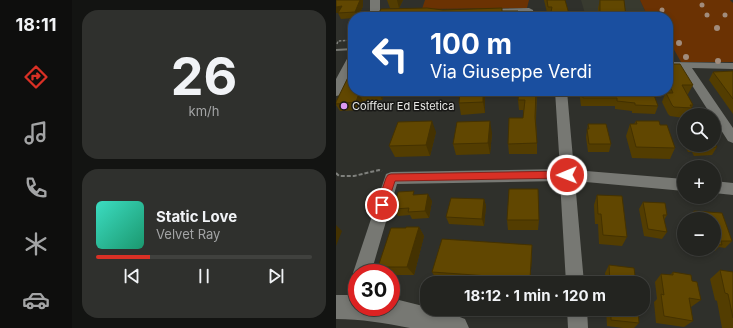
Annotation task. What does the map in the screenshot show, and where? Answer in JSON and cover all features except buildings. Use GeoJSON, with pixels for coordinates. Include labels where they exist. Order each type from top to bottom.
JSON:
{"type":"FeatureCollection","features":[{"type":"Feature","properties":{"kind":"street"},"geometry":{"type":"LineString","coordinates":[[375,0],[379,12]]}},
{"type":"Feature","properties":{"kind":"street"},"geometry":{"type":"LineString","coordinates":[[474,11],[529,10],[529,12]]}},
{"type":"Feature","properties":{"kind":"street"},"geometry":{"type":"LineString","coordinates":[[673,65],[733,66]]}},
{"type":"Feature","properties":{"kind":"street"},"geometry":{"type":"LineString","coordinates":[[685,66],[733,138]]}},
{"type":"Feature","properties":{"kind":"street"},"geometry":{"type":"LineString","coordinates":[[336,92],[348,69]]}},
{"type":"Feature","properties":{"kind":"street"},"geometry":{"type":"LineString","coordinates":[[562,96],[574,276]]}},
{"type":"Feature","properties":{"kind":"street"},"geometry":{"type":"LineString","coordinates":[[365,264],[391,178],[567,175],[677,184]]}},
{"type":"Feature","properties":{"kind":"street"},"geometry":{"type":"LineString","coordinates":[[721,188],[733,189]]}},
{"type":"Feature","properties":{"kind":"street"},"geometry":{"type":"LineString","coordinates":[[400,312],[456,328]]}},
{"type":"Feature","properties":{"kind":"street"},"geometry":{"type":"LineString","coordinates":[[577,316],[578,328]]}},
{"type":"Feature","properties":{"kind":"lane"},"geometry":{"type":"LineString","coordinates":[[336,50],[348,49]]}},
{"type":"Feature","properties":{"kind":"path"},"geometry":{"type":"LineString","coordinates":[[338,40],[348,40]]}},
{"type":"Feature","properties":{"kind":"path"},"geometry":{"type":"LineString","coordinates":[[336,173],[339,176],[354,176],[379,170],[385,172]]}},
{"type":"Feature","properties":{"kind":"shaded area"},"geometry":{"type":"Polygon","coordinates":[[[425,0],[529,0],[527,8],[422,9],[425,0]]]}},
{"type":"Feature","properties":{"kind":"shaded area"},"geometry":{"type":"Polygon","coordinates":[[[581,0],[640,0],[646,12],[585,12],[581,0]]]}},
{"type":"Feature","properties":{"kind":"shaded area"},"geometry":{"type":"Polygon","coordinates":[[[640,0],[730,0],[733,3],[733,62],[681,62],[673,48],[673,12],[646,12],[640,0]]]}},
{"type":"Feature","properties":{"kind":"place","name":"Coiffeur Ed Estetica"},"geometry":{"type":"Point","coordinates":[344,106]}},
{"type":"Feature","properties":{"kind":"route"},"geometry":{"type":"LineString","coordinates":[[382,205],[391,178],[567,175]]}}]}
